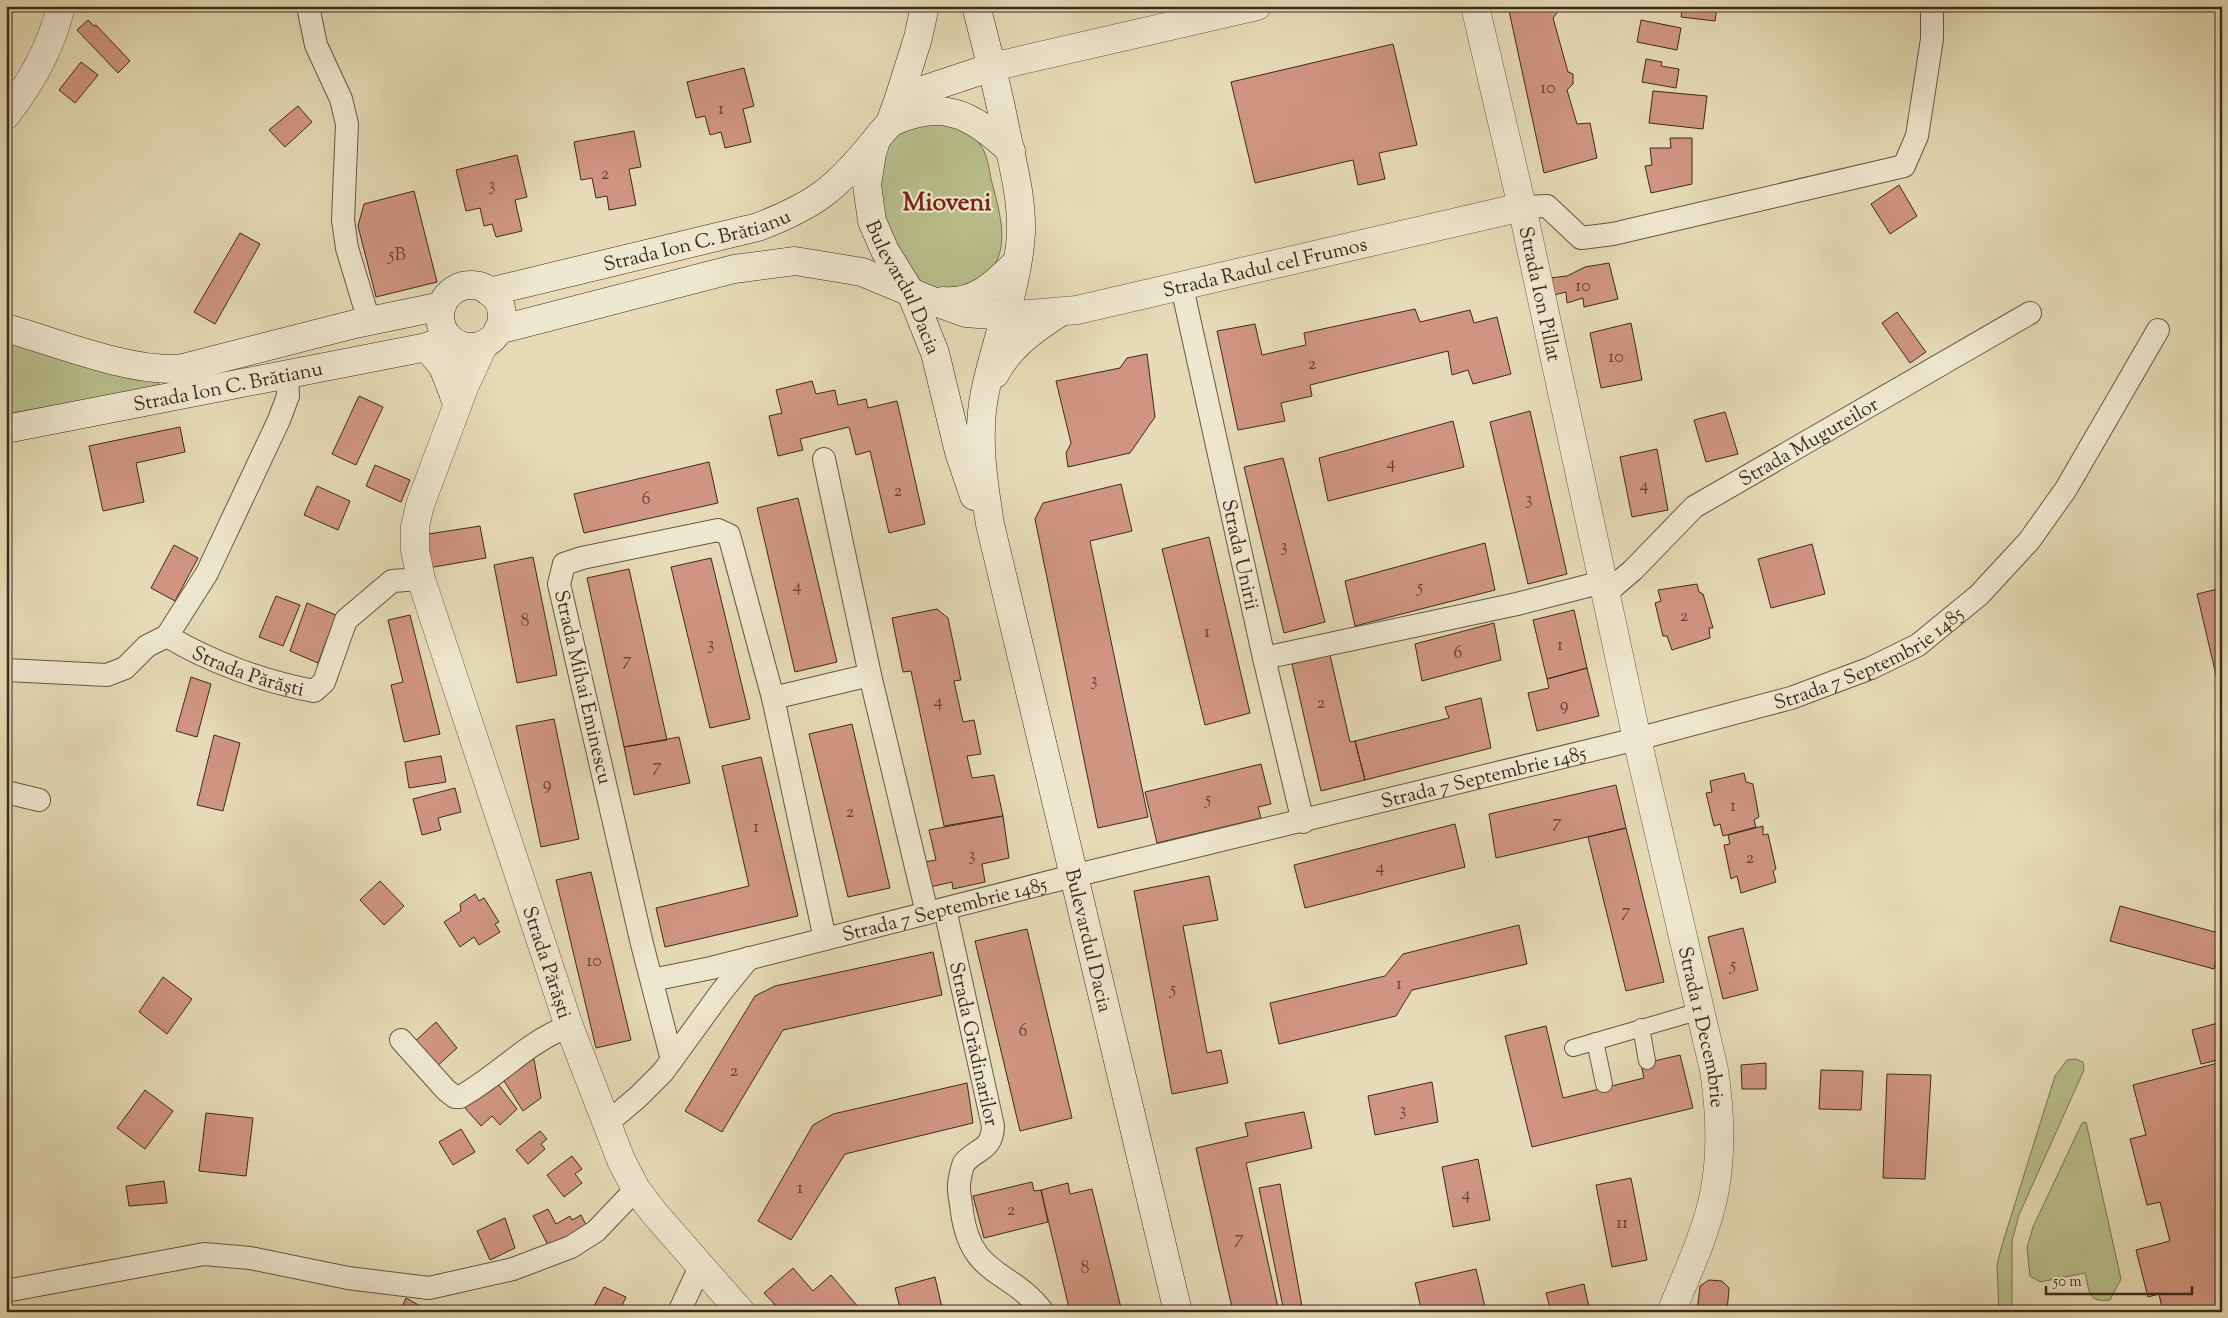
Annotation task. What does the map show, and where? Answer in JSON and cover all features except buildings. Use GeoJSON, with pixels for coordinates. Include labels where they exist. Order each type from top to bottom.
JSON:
{"type":"FeatureCollection","features":[{"type":"Feature","properties":{"kind":"main road"},"geometry":{"type":"LineString","coordinates":[[6,115],[32,81],[54,34],[61,6]]}},
{"type":"Feature","properties":{"kind":"main road","name":"Bulevardul Dacia"},"geometry":{"type":"LineString","coordinates":[[925,6],[916,46],[889,120],[872,153],[867,185],[872,221],[885,251],[919,296],[935,352],[959,452],[999,569]]}},
{"type":"Feature","properties":{"kind":"main road","name":"Bulevardul Dacia"},"geometry":{"type":"LineString","coordinates":[[976,6],[1011,151],[1020,205],[1021,232],[1017,262],[1005,316],[984,393],[980,449],[990,524],[999,569],[1178,1312]]}},
{"type":"Feature","properties":{"kind":"main road","name":"Strada Ion Pillat"},"geometry":{"type":"LineString","coordinates":[[1475,6],[1522,207],[1637,739]]}},
{"type":"Feature","properties":{"kind":"main road"},"geometry":{"type":"LineString","coordinates":[[889,120],[992,67],[1249,7]]}},
{"type":"Feature","properties":{"kind":"main road"},"geometry":{"type":"LineString","coordinates":[[889,120],[911,113],[931,111],[956,114],[981,124],[1011,151]]}},
{"type":"Feature","properties":{"kind":"main road","name":"Strada Ion C. Brătianu"},"geometry":{"type":"LineString","coordinates":[[489,292],[712,239],[774,221],[818,199],[853,168],[889,120]]}},
{"type":"Feature","properties":{"kind":"main road","name":"Strada Radul cel Frumos"},"geometry":{"type":"LineString","coordinates":[[1005,316],[1059,313],[1182,287],[1522,207]]}},
{"type":"Feature","properties":{"kind":"main road","name":"Strada Ion C. Brătianu"},"geometry":{"type":"LineString","coordinates":[[491,337],[734,269],[773,262],[795,261],[862,272],[919,296],[966,312],[1005,316]]}},
{"type":"Feature","properties":{"kind":"main road"},"geometry":{"type":"LineString","coordinates":[[919,296],[948,301],[972,298],[990,288],[1017,262]]}},
{"type":"Feature","properties":{"kind":"main road"},"geometry":{"type":"LineString","coordinates":[[443,342],[469,347],[491,337],[501,312],[497,301],[489,292],[473,286],[461,287],[447,297],[442,306],[440,320],[443,342],[443,367],[454,399]]}},
{"type":"Feature","properties":{"kind":"main road","name":"Strada Ion C. Brătianu"},"geometry":{"type":"LineString","coordinates":[[6,328],[136,364],[163,369],[180,369],[369,321],[442,306]]}},
{"type":"Feature","properties":{"kind":"main road"},"geometry":{"type":"LineString","coordinates":[[984,393],[998,368],[1015,346],[1036,328],[1059,313]]}},
{"type":"Feature","properties":{"kind":"main road","name":"Strada Părăști"},"geometry":{"type":"LineString","coordinates":[[491,337],[454,399],[420,505],[415,527],[415,550],[421,578],[569,1026],[621,1160],[636,1189],[700,1268],[741,1312]]}},
{"type":"Feature","properties":{"kind":"main road","name":"Strada Ion C. Brătianu"},"geometry":{"type":"LineString","coordinates":[[6,429],[185,395],[443,342]]}},
{"type":"Feature","properties":{"kind":"main road"},"geometry":{"type":"LineString","coordinates":[[180,369],[185,395]]}},
{"type":"Feature","properties":{"kind":"main road","name":"Strada 1 Decembrie"},"geometry":{"type":"LineString","coordinates":[[1637,739],[1700,1010],[1719,1103],[1719,1158],[1710,1211],[1671,1312]]}},
{"type":"Feature","properties":{"kind":"street"},"geometry":{"type":"LineString","coordinates":[[308,6],[316,45],[341,99],[347,124],[343,220],[347,248],[369,321]]}},
{"type":"Feature","properties":{"kind":"street"},"geometry":{"type":"LineString","coordinates":[[1522,207],[1547,206],[1581,238],[1614,234],[1904,166],[1917,136],[1932,39],[1932,14]]}},
{"type":"Feature","properties":{"kind":"street","name":"Strada Unirii"},"geometry":{"type":"LineString","coordinates":[[1182,287],[1264,658],[1303,822]]}},
{"type":"Feature","properties":{"kind":"street","name":"Strada Mugureilor"},"geometry":{"type":"LineString","coordinates":[[1604,587],[1634,570],[1694,507],[2030,313]]}},
{"type":"Feature","properties":{"kind":"street","name":"Strada 7 Septembrie 1485"},"geometry":{"type":"LineString","coordinates":[[652,980],[749,958],[1073,876],[1303,822],[1637,739],[1791,698],[1870,668],[1918,645],[1979,595],[2029,540],[2066,489],[2158,330]]}},
{"type":"Feature","properties":{"kind":"street","name":"Strada Părăști"},"geometry":{"type":"LineString","coordinates":[[6,670],[107,675],[125,668],[147,646],[167,636],[207,573],[279,420],[288,396],[287,374]]}},
{"type":"Feature","properties":{"kind":"street"},"geometry":{"type":"LineString","coordinates":[[824,458],[870,675],[936,911]]}},
{"type":"Feature","properties":{"kind":"street","name":"Strada Mihai Eminescu"},"geometry":{"type":"LineString","coordinates":[[672,1060],[559,584],[564,564],[582,558],[718,530],[729,535],[773,698]]}},
{"type":"Feature","properties":{"kind":"street","name":"Strada Părăști"},"geometry":{"type":"LineString","coordinates":[[167,636],[182,645],[229,665],[291,687],[314,691],[324,682],[346,620],[392,582],[421,578]]}},
{"type":"Feature","properties":{"kind":"street"},"geometry":{"type":"LineString","coordinates":[[1264,658],[1604,587]]}},
{"type":"Feature","properties":{"kind":"street"},"geometry":{"type":"LineString","coordinates":[[824,939],[773,698],[870,675]]}},
{"type":"Feature","properties":{"kind":"street"},"geometry":{"type":"LineString","coordinates":[[6,792],[39,800]]}},
{"type":"Feature","properties":{"kind":"street","name":"Strada Grădinarilor"},"geometry":{"type":"LineString","coordinates":[[936,911],[993,1126],[992,1137],[984,1149],[964,1164],[958,1183],[964,1229],[974,1251],[986,1266],[1036,1303],[1043,1312]]}},
{"type":"Feature","properties":{"kind":"street"},"geometry":{"type":"LineString","coordinates":[[606,1124],[638,1097],[672,1060],[722,991],[749,958]]}},
{"type":"Feature","properties":{"kind":"street"},"geometry":{"type":"LineString","coordinates":[[1572,1048],[1700,1010]]}},
{"type":"Feature","properties":{"kind":"street"},"geometry":{"type":"LineString","coordinates":[[401,1040],[446,1090],[455,1097],[460,1097],[527,1047],[547,1034],[569,1026]]}},
{"type":"Feature","properties":{"kind":"street"},"geometry":{"type":"LineString","coordinates":[[1642,1026],[1647,1061]]}},
{"type":"Feature","properties":{"kind":"street"},"geometry":{"type":"LineString","coordinates":[[1595,1041],[1604,1084]]}},
{"type":"Feature","properties":{"kind":"street"},"geometry":{"type":"LineString","coordinates":[[6,1291],[204,1254],[250,1258],[348,1278],[429,1288],[513,1269],[571,1246],[596,1231],[636,1189]]}},
{"type":"Feature","properties":{"kind":"street"},"geometry":{"type":"LineString","coordinates":[[679,1312],[700,1268]]}},
{"type":"Feature","properties":{"kind":"green space"},"geometry":{"type":"Polygon","coordinates":[[[941,120],[971,135],[984,151],[1000,214],[1002,239],[997,261],[983,276],[955,289],[935,290],[917,282],[903,265],[891,241],[882,215],[878,189],[883,157],[887,146],[893,138],[913,125],[941,120]]]}},
{"type":"Feature","properties":{"kind":"green space"},"geometry":{"type":"Polygon","coordinates":[[[6,339],[158,380],[159,387],[6,414],[6,339]]]}},
{"type":"Feature","properties":{"kind":"green space"},"geometry":{"type":"Polygon","coordinates":[[[2076,1059],[2083,1062],[2084,1070],[2019,1215],[2012,1241],[2012,1312],[1999,1312],[1997,1265],[2002,1245],[2055,1076],[2067,1060],[2076,1059]]]}},
{"type":"Feature","properties":{"kind":"green space"},"geometry":{"type":"Polygon","coordinates":[[[2086,1122],[2121,1279],[2110,1300],[2097,1300],[2093,1298],[2089,1291],[2085,1273],[2040,1282],[2030,1276],[2027,1248],[2033,1227],[2082,1123],[2086,1122]]]}},
{"type":"Feature","properties":{"kind":"district","name":"Mioveni"},"geometry":{"type":"Point","coordinates":[947,201]}}]}
